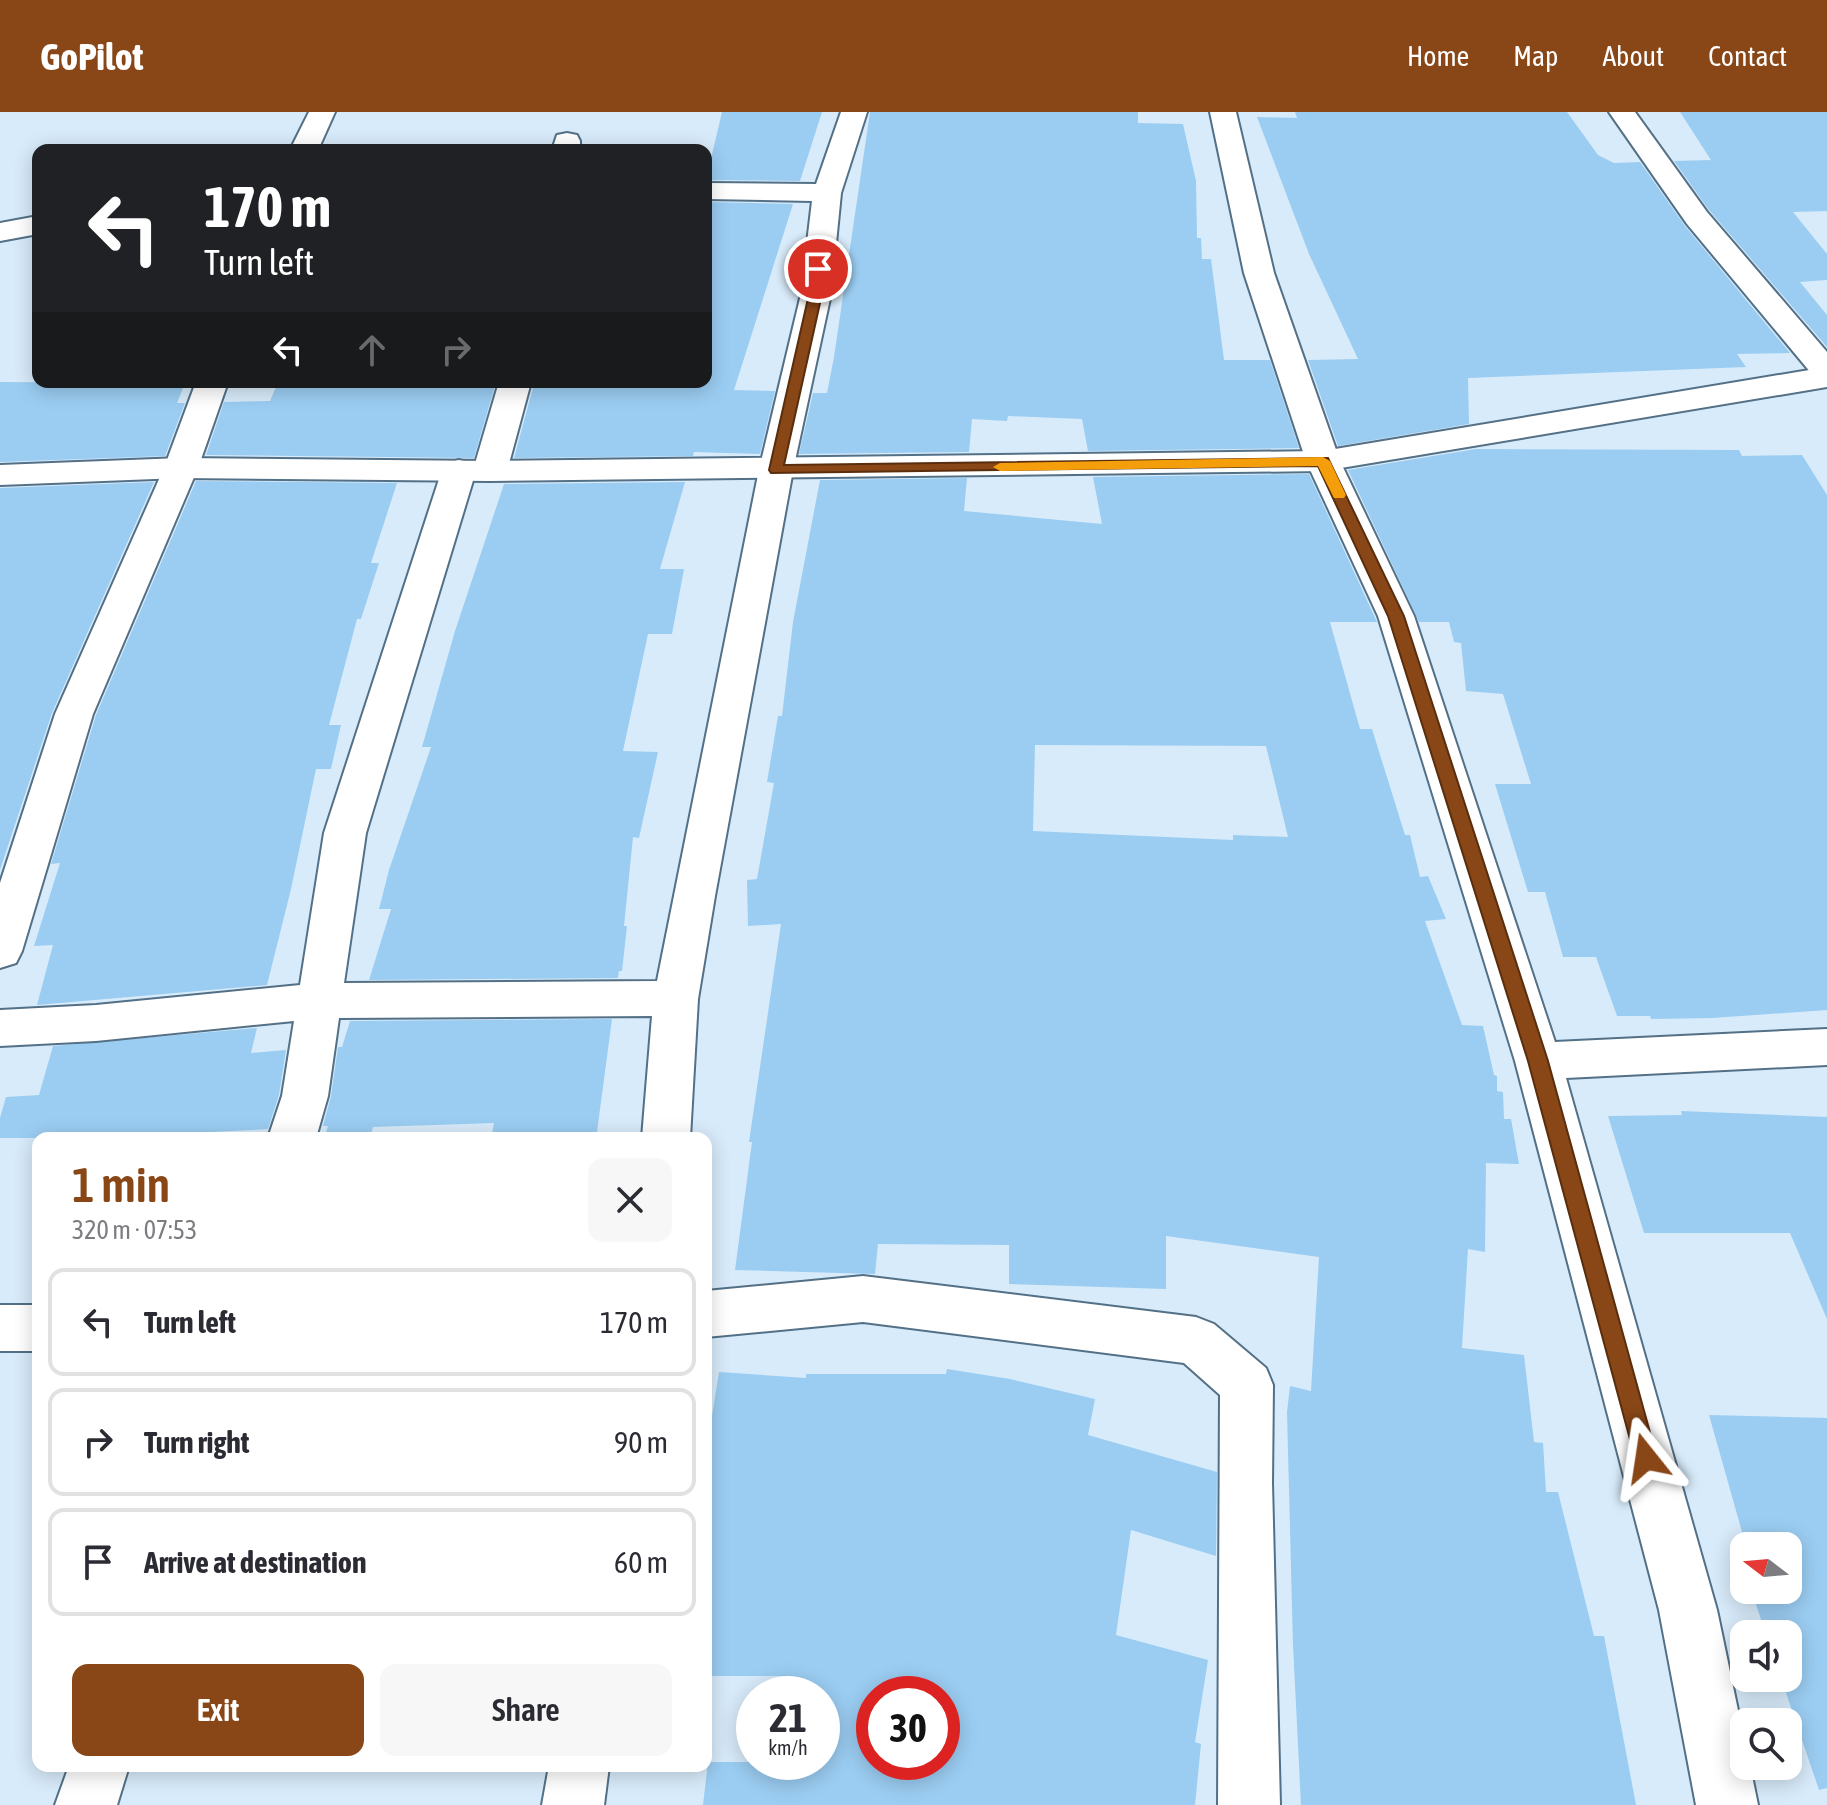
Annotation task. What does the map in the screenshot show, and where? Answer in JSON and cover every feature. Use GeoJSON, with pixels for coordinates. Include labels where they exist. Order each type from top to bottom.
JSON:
{"type":"FeatureCollection","features":[{"type":"Feature","properties":{"kind":"street"},"geometry":{"type":"LineString","coordinates":[[307,144],[322,112]]}},
{"type":"Feature","properties":{"kind":"street"},"geometry":{"type":"LineString","coordinates":[[666,1132],[676,999],[776,470],[816,294],[827,193],[854,112]]}},
{"type":"Feature","properties":{"kind":"street"},"geometry":{"type":"LineString","coordinates":[[1223,112],[1259,273],[1323,461],[1396,616],[1538,1061],[1688,1610],[1727,1805]]}},
{"type":"Feature","properties":{"kind":"street"},"geometry":{"type":"LineString","coordinates":[[1622,112],[1697,218],[1827,375]]}},
{"type":"Feature","properties":{"kind":"street"},"geometry":{"type":"LineString","coordinates":[[712,191],[827,193]]}},
{"type":"Feature","properties":{"kind":"street"},"geometry":{"type":"LineString","coordinates":[[0,232],[32,226]]}},
{"type":"Feature","properties":{"kind":"street"},"geometry":{"type":"LineString","coordinates":[[0,475],[181,468],[776,470],[1323,461],[1827,375]]}},
{"type":"Feature","properties":{"kind":"street"},"geometry":{"type":"LineString","coordinates":[[0,951],[74,714],[181,468],[210,388]]}},
{"type":"Feature","properties":{"kind":"street"},"geometry":{"type":"LineString","coordinates":[[294,1132],[305,1096],[345,833],[474,471],[512,388]]}},
{"type":"Feature","properties":{"kind":"street"},"geometry":{"type":"LineString","coordinates":[[0,1028],[96,1023],[319,1001],[676,999]]}},
{"type":"Feature","properties":{"kind":"street"},"geometry":{"type":"LineString","coordinates":[[1538,1061],[1827,1047]]}},
{"type":"Feature","properties":{"kind":"street"},"geometry":{"type":"LineString","coordinates":[[712,1313],[863,1299],[1196,1341],[1247,1385],[1245,1483],[1249,1805]]}},
{"type":"Feature","properties":{"kind":"street"},"geometry":{"type":"LineString","coordinates":[[0,1328],[32,1328]]}},
{"type":"Feature","properties":{"kind":"street"},"geometry":{"type":"LineString","coordinates":[[86,1805],[97,1772]]}},
{"type":"Feature","properties":{"kind":"street"},"geometry":{"type":"LineString","coordinates":[[573,1805],[578,1772]]}},
{"type":"Feature","properties":{"kind":"building"},"geometry":{"type":"Polygon","coordinates":[[[722,112],[822,112],[800,181],[712,180],[712,154],[722,112]]]}},
{"type":"Feature","properties":{"kind":"building"},"geometry":{"type":"Polygon","coordinates":[[[870,112],[1138,112],[1138,123],[1183,124],[1196,181],[1197,238],[1201,238],[1202,259],[1211,259],[1224,360],[1270,360],[1299,448],[1088,451],[1082,419],[1008,416],[1007,421],[972,419],[969,452],[799,454],[813,393],[827,393],[870,112]]]}},
{"type":"Feature","properties":{"kind":"building"},"geometry":{"type":"Polygon","coordinates":[[[1295,112],[1567,112],[1598,155],[1614,163],[1640,162],[1685,226],[1790,353],[1737,354],[1746,367],[1468,378],[1469,424],[1338,446],[1308,360],[1358,359],[1309,254],[1257,117],[1297,118],[1295,112]]]}},
{"type":"Feature","properties":{"kind":"building"},"geometry":{"type":"Polygon","coordinates":[[[1680,112],[1827,112],[1827,211],[1793,212],[1827,254],[1827,280],[1800,282],[1827,315],[1827,347],[1709,210],[1674,161],[1711,160],[1680,112]]]}},
{"type":"Feature","properties":{"kind":"building"},"geometry":{"type":"Polygon","coordinates":[[[712,202],[793,204],[734,390],[775,391],[760,454],[694,452],[693,456],[514,458],[533,388],[712,388],[712,202]]]}},
{"type":"Feature","properties":{"kind":"building"},"geometry":{"type":"Polygon","coordinates":[[[0,382],[32,382],[32,388],[183,388],[177,403],[185,403],[165,456],[0,462],[0,382]]]}},
{"type":"Feature","properties":{"kind":"building"},"geometry":{"type":"Polygon","coordinates":[[[275,388],[494,388],[474,458],[206,455],[224,402],[270,401],[275,388]]]}},
{"type":"Feature","properties":{"kind":"building"},"geometry":{"type":"Polygon","coordinates":[[[1476,449],[1739,450],[1742,456],[1802,455],[1827,495],[1827,1010],[1712,1018],[1617,1016],[1596,957],[1563,957],[1545,892],[1528,892],[1495,784],[1531,784],[1503,694],[1466,691],[1461,643],[1454,642],[1449,622],[1419,622],[1348,470],[1476,449]]]}},
{"type":"Feature","properties":{"kind":"building"},"geometry":{"type":"Polygon","coordinates":[[[1309,474],[1377,622],[1330,622],[1360,729],[1372,729],[1405,835],[1410,835],[1420,877],[1428,876],[1446,919],[1425,921],[1462,1025],[1483,1026],[1494,1075],[1497,1076],[1497,1091],[1503,1092],[1504,1119],[1511,1119],[1519,1164],[1486,1163],[1485,1252],[1468,1249],[1462,1348],[1524,1355],[1534,1442],[1543,1443],[1546,1492],[1558,1492],[1594,1636],[1604,1636],[1636,1805],[1301,1805],[1287,1412],[1290,1386],[1311,1391],[1319,1257],[1166,1236],[1166,1289],[1009,1284],[1009,1245],[878,1244],[875,1274],[735,1270],[752,1142],[749,1142],[781,924],[748,926],[747,880],[757,879],[774,783],[767,782],[778,716],[782,716],[793,622],[820,480],[967,478],[964,511],[1102,524],[1093,477],[1309,474]],[[1035,745],[1033,831],[1233,840],[1233,835],[1288,837],[1266,746],[1035,745]]]}},
{"type":"Feature","properties":{"kind":"building"},"geometry":{"type":"Polygon","coordinates":[[[196,481],[397,483],[371,563],[379,563],[361,619],[357,619],[329,725],[341,725],[331,769],[316,769],[267,985],[37,1005],[53,945],[34,946],[60,863],[51,864],[96,715],[196,481]]]}},
{"type":"Feature","properties":{"kind":"building"},"geometry":{"type":"Polygon","coordinates":[[[154,482],[52,713],[0,870],[0,488],[154,482]]]}},
{"type":"Feature","properties":{"kind":"building"},"geometry":{"type":"Polygon","coordinates":[[[685,482],[660,569],[684,569],[672,634],[648,634],[623,751],[658,752],[639,838],[633,837],[624,926],[627,926],[622,971],[619,971],[618,978],[369,980],[391,909],[379,909],[389,870],[431,747],[422,747],[455,631],[504,484],[685,482]]]}},
{"type":"Feature","properties":{"kind":"building"},"geometry":{"type":"Polygon","coordinates":[[[612,1019],[597,1132],[492,1132],[494,1123],[373,1127],[372,1132],[326,1132],[328,1126],[323,1126],[338,1047],[342,1047],[350,1021],[612,1019]]]}},
{"type":"Feature","properties":{"kind":"building"},"geometry":{"type":"Polygon","coordinates":[[[257,1028],[251,1053],[286,1050],[279,1095],[268,1129],[32,1132],[32,1138],[0,1138],[0,1118],[6,1097],[39,1095],[53,1046],[257,1028]]]}},
{"type":"Feature","properties":{"kind":"building"},"geometry":{"type":"Polygon","coordinates":[[[1681,1111],[1827,1117],[1827,1319],[1790,1233],[1644,1233],[1608,1116],[1682,1115],[1681,1111]]]}},
{"type":"Feature","properties":{"kind":"building"},"geometry":{"type":"Polygon","coordinates":[[[947,1369],[1010,1379],[1095,1399],[1088,1435],[1217,1472],[1216,1556],[1131,1530],[1116,1635],[1208,1660],[1195,1742],[1201,1744],[1195,1805],[703,1805],[707,1772],[712,1772],[712,1762],[736,1762],[736,1780],[840,1780],[840,1676],[712,1676],[712,1416],[719,1372],[806,1378],[806,1374],[946,1374],[947,1369]]]}},
{"type":"Feature","properties":{"kind":"building"},"geometry":{"type":"Polygon","coordinates":[[[1709,1415],[1827,1418],[1827,1788],[1819,1790],[1802,1740],[1802,1708],[1791,1708],[1786,1692],[1802,1692],[1802,1620],[1761,1620],[1756,1604],[1802,1604],[1802,1532],[1742,1532],[1709,1415]]]}},
{"type":"Feature","properties":{"kind":"slow traffic"},"geometry":{"type":"LineString","coordinates":[[1000,467],[1323,461],[1339,495]]}},
{"type":"Feature","properties":{"kind":"route"},"geometry":{"type":"LineString","coordinates":[[818,269],[816,294],[776,470],[1323,461],[1396,616],[1538,1061],[1646,1458]]}}]}
